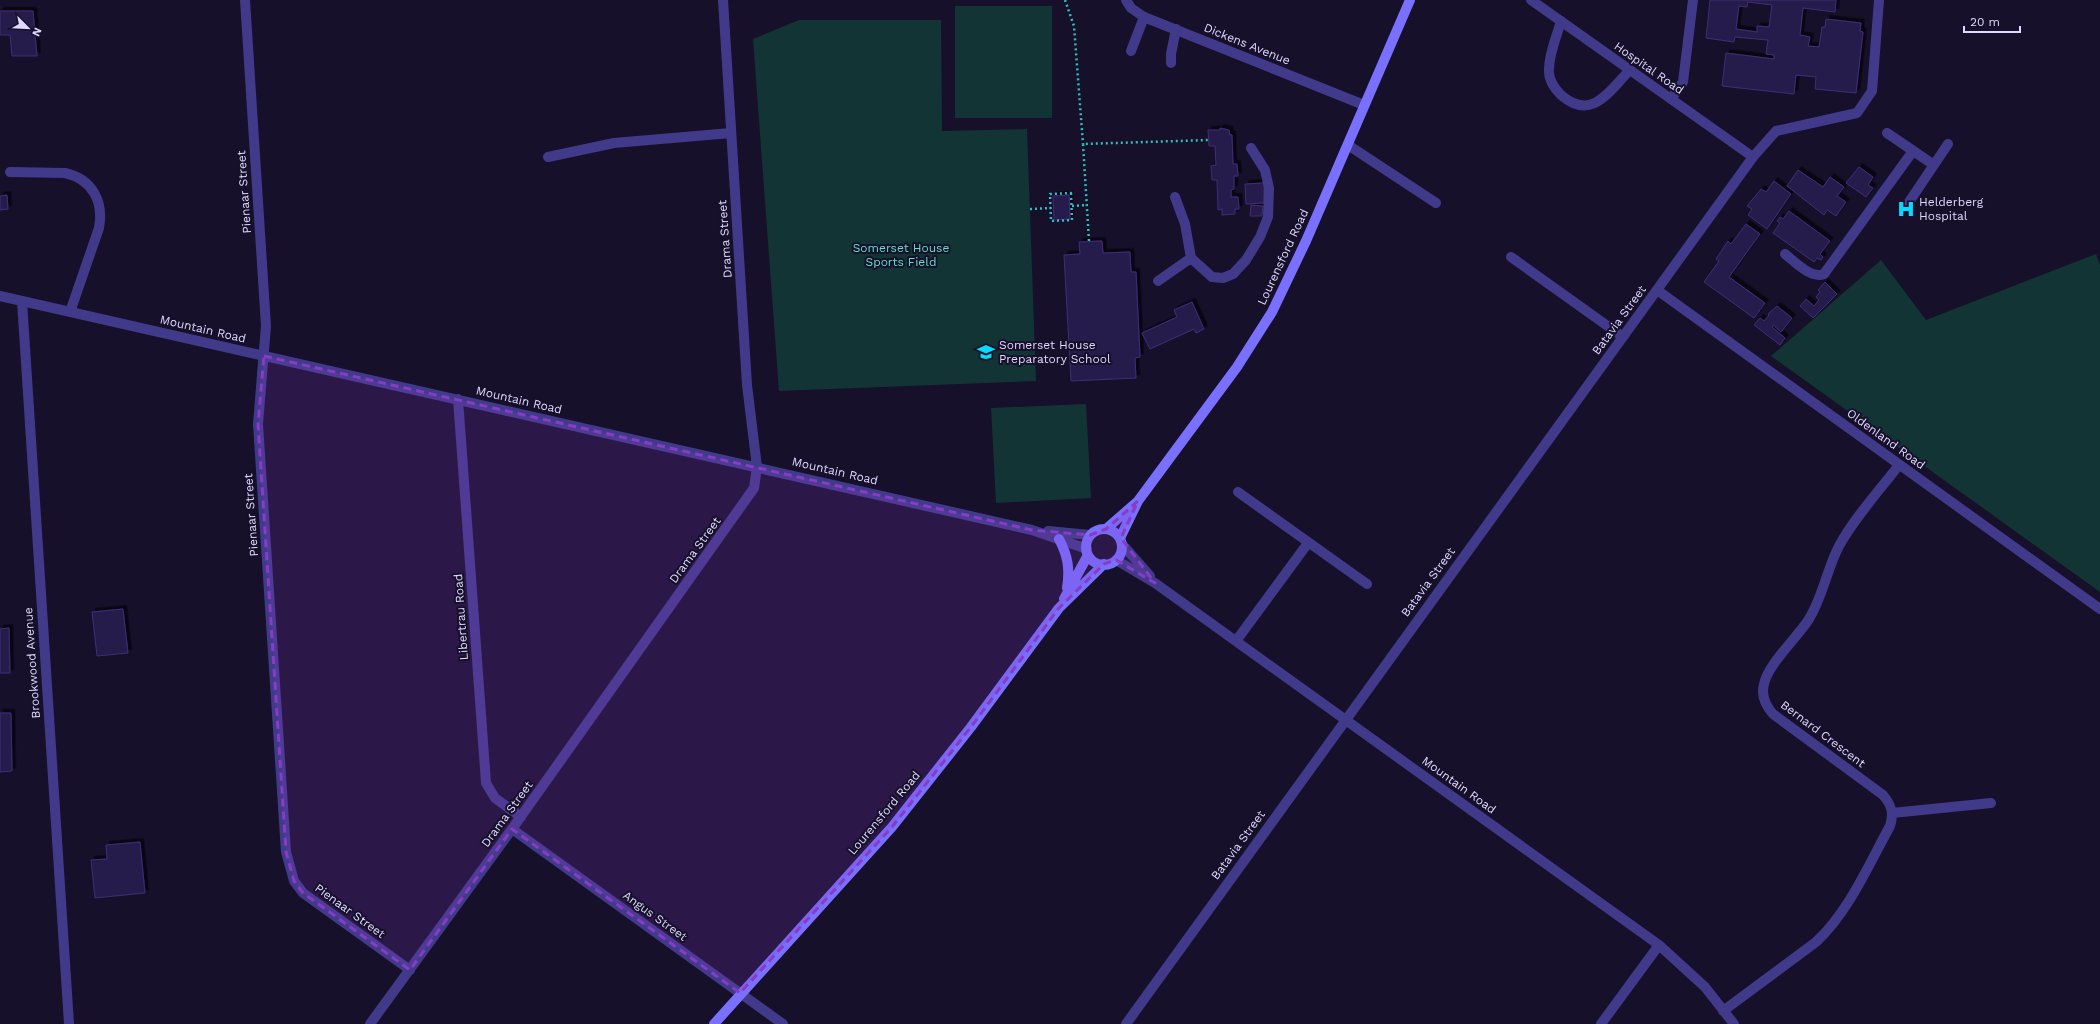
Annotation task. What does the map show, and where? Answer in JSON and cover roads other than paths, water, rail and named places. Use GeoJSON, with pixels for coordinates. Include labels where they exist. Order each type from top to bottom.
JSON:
{"type":"FeatureCollection","features":[{"type":"Feature","properties":{"kind":"street","name":"Pienaar Street"},"geometry":{"type":"LineString","coordinates":[[245,0],[266,326],[258,424],[286,852],[289,869],[294,881],[303,893],[410,970]]}},
{"type":"Feature","properties":{"kind":"street","name":"Drama Street"},"geometry":{"type":"LineString","coordinates":[[370,1024],[521,817],[750,496],[756,481],[757,467],[747,385],[723,0]]}},
{"type":"Feature","properties":{"kind":"street","name":"Dickens Avenue"},"geometry":{"type":"LineString","coordinates":[[1126,0],[1131,8],[1144,17],[1364,105]]}},
{"type":"Feature","properties":{"kind":"street","name":"Lourensford Road"},"geometry":{"type":"LineString","coordinates":[[1106,529],[1138,501],[1237,367],[1268,318],[1288,280],[1410,0]]}},
{"type":"Feature","properties":{"kind":"street","name":"Hospital Road"},"geometry":{"type":"LineString","coordinates":[[1531,0],[1753,157]]}},
{"type":"Feature","properties":{"kind":"street"},"geometry":{"type":"LineString","coordinates":[[1671,99],[1683,82],[1693,0]]}},
{"type":"Feature","properties":{"kind":"street","name":"Batavia Street"},"geometry":{"type":"LineString","coordinates":[[1126,1024],[1345,719],[1753,157],[1776,131],[1857,113],[1872,91],[1879,0]]}},
{"type":"Feature","properties":{"kind":"street"},"geometry":{"type":"LineString","coordinates":[[1131,51],[1144,17]]}},
{"type":"Feature","properties":{"kind":"street"},"geometry":{"type":"LineString","coordinates":[[1561,21],[1549,63],[1549,74],[1555,88],[1570,101],[1584,107],[1590,106],[1605,95],[1630,70]]}},
{"type":"Feature","properties":{"kind":"street"},"geometry":{"type":"LineString","coordinates":[[1171,64],[1171,54],[1176,30]]}},
{"type":"Feature","properties":{"kind":"street"},"geometry":{"type":"LineString","coordinates":[[548,158],[614,143],[731,133]]}},
{"type":"Feature","properties":{"kind":"street"},"geometry":{"type":"LineString","coordinates":[[1887,133],[1934,165]]}},
{"type":"Feature","properties":{"kind":"street"},"geometry":{"type":"LineString","coordinates":[[1909,202],[1948,144]]}},
{"type":"Feature","properties":{"kind":"street"},"geometry":{"type":"LineString","coordinates":[[1348,145],[1436,203]]}},
{"type":"Feature","properties":{"kind":"street"},"geometry":{"type":"LineString","coordinates":[[1175,197],[1185,224],[1191,258],[1212,277],[1223,278],[1233,274],[1246,260],[1260,237],[1268,217],[1269,188],[1265,170],[1251,148]]}},
{"type":"Feature","properties":{"kind":"street"},"geometry":{"type":"LineString","coordinates":[[1785,254],[1812,274],[1820,276],[1824,274],[1914,151]]}},
{"type":"Feature","properties":{"kind":"street"},"geometry":{"type":"LineString","coordinates":[[10,172],[65,173],[74,175],[90,185],[99,201],[99,228],[70,312]]}},
{"type":"Feature","properties":{"kind":"street"},"geometry":{"type":"LineString","coordinates":[[1511,257],[1623,336]]}},
{"type":"Feature","properties":{"kind":"street"},"geometry":{"type":"LineString","coordinates":[[1158,281],[1191,258]]}},
{"type":"Feature","properties":{"kind":"street","name":"Oldenland Road"},"geometry":{"type":"LineString","coordinates":[[1657,290],[2100,610]]}},
{"type":"Feature","properties":{"kind":"street","name":"Mountain Road"},"geometry":{"type":"LineString","coordinates":[[0,296],[1032,530],[1059,539],[1088,552]]}},
{"type":"Feature","properties":{"kind":"street","name":"Brookwood Avenue"},"geometry":{"type":"LineString","coordinates":[[22,301],[68,1024]]}},
{"type":"Feature","properties":{"kind":"street","name":"Libertrau Road"},"geometry":{"type":"LineString","coordinates":[[458,399],[486,783],[495,798],[521,817]]}},
{"type":"Feature","properties":{"kind":"street","name":"Bernard Crescent"},"geometry":{"type":"LineString","coordinates":[[1892,813],[1890,803],[1883,795],[1773,714],[1766,704],[1763,692],[1765,678],[1768,672],[1808,620],[1815,607],[1839,547],[1899,465]]}},
{"type":"Feature","properties":{"kind":"street"},"geometry":{"type":"LineString","coordinates":[[1238,492],[1367,584]]}},
{"type":"Feature","properties":{"kind":"street","name":"Lourensford Road"},"geometry":{"type":"LineString","coordinates":[[1121,541],[1138,501]]}},
{"type":"Feature","properties":{"kind":"street"},"geometry":{"type":"LineString","coordinates":[[1106,529],[1114,532],[1121,541],[1121,553],[1116,560],[1104,564],[1098,563],[1088,552],[1090,535],[1097,530],[1106,529]]}},
{"type":"Feature","properties":{"kind":"street","name":"Mountain Road"},"geometry":{"type":"LineString","coordinates":[[1032,530],[1090,535]]}},
{"type":"Feature","properties":{"kind":"street"},"geometry":{"type":"LineString","coordinates":[[1059,539],[1067,556],[1069,566],[1065,596]]}},
{"type":"Feature","properties":{"kind":"street","name":"Mountain Road"},"geometry":{"type":"LineString","coordinates":[[1121,541],[1155,583]]}},
{"type":"Feature","properties":{"kind":"street"},"geometry":{"type":"LineString","coordinates":[[1236,641],[1308,543]]}},
{"type":"Feature","properties":{"kind":"street","name":"Lourensford Road"},"geometry":{"type":"LineString","coordinates":[[1059,608],[1088,552]]}},
{"type":"Feature","properties":{"kind":"street","name":"Mountain Road"},"geometry":{"type":"LineString","coordinates":[[1116,560],[1155,583],[1659,945],[1705,987],[1734,1024]]}},
{"type":"Feature","properties":{"kind":"street","name":"Lourensford Road"},"geometry":{"type":"LineString","coordinates":[[714,1024],[740,993],[892,827],[971,727],[1059,608],[1104,564]]}},
{"type":"Feature","properties":{"kind":"street"},"geometry":{"type":"LineString","coordinates":[[1723,1011],[1816,942],[1829,929],[1841,914],[1890,826],[1892,813],[1991,804]]}},
{"type":"Feature","properties":{"kind":"street","name":"Angus Street"},"geometry":{"type":"LineString","coordinates":[[512,829],[783,1024]]}},
{"type":"Feature","properties":{"kind":"street"},"geometry":{"type":"LineString","coordinates":[[1602,1024],[1659,945]]}},
{"type":"Feature","properties":{"kind":"place","name":"Helderberg Hospital"},"geometry":{"type":"Point","coordinates":[1906,209]}},
{"type":"Feature","properties":{"kind":"place","name":"Somerset House Preparatory School"},"geometry":{"type":"Point","coordinates":[986,352]}},
{"type":"Feature","properties":{"kind":"park label","name":"Somerset House Sports Field"},"geometry":{"type":"Point","coordinates":[901,255]}}]}
